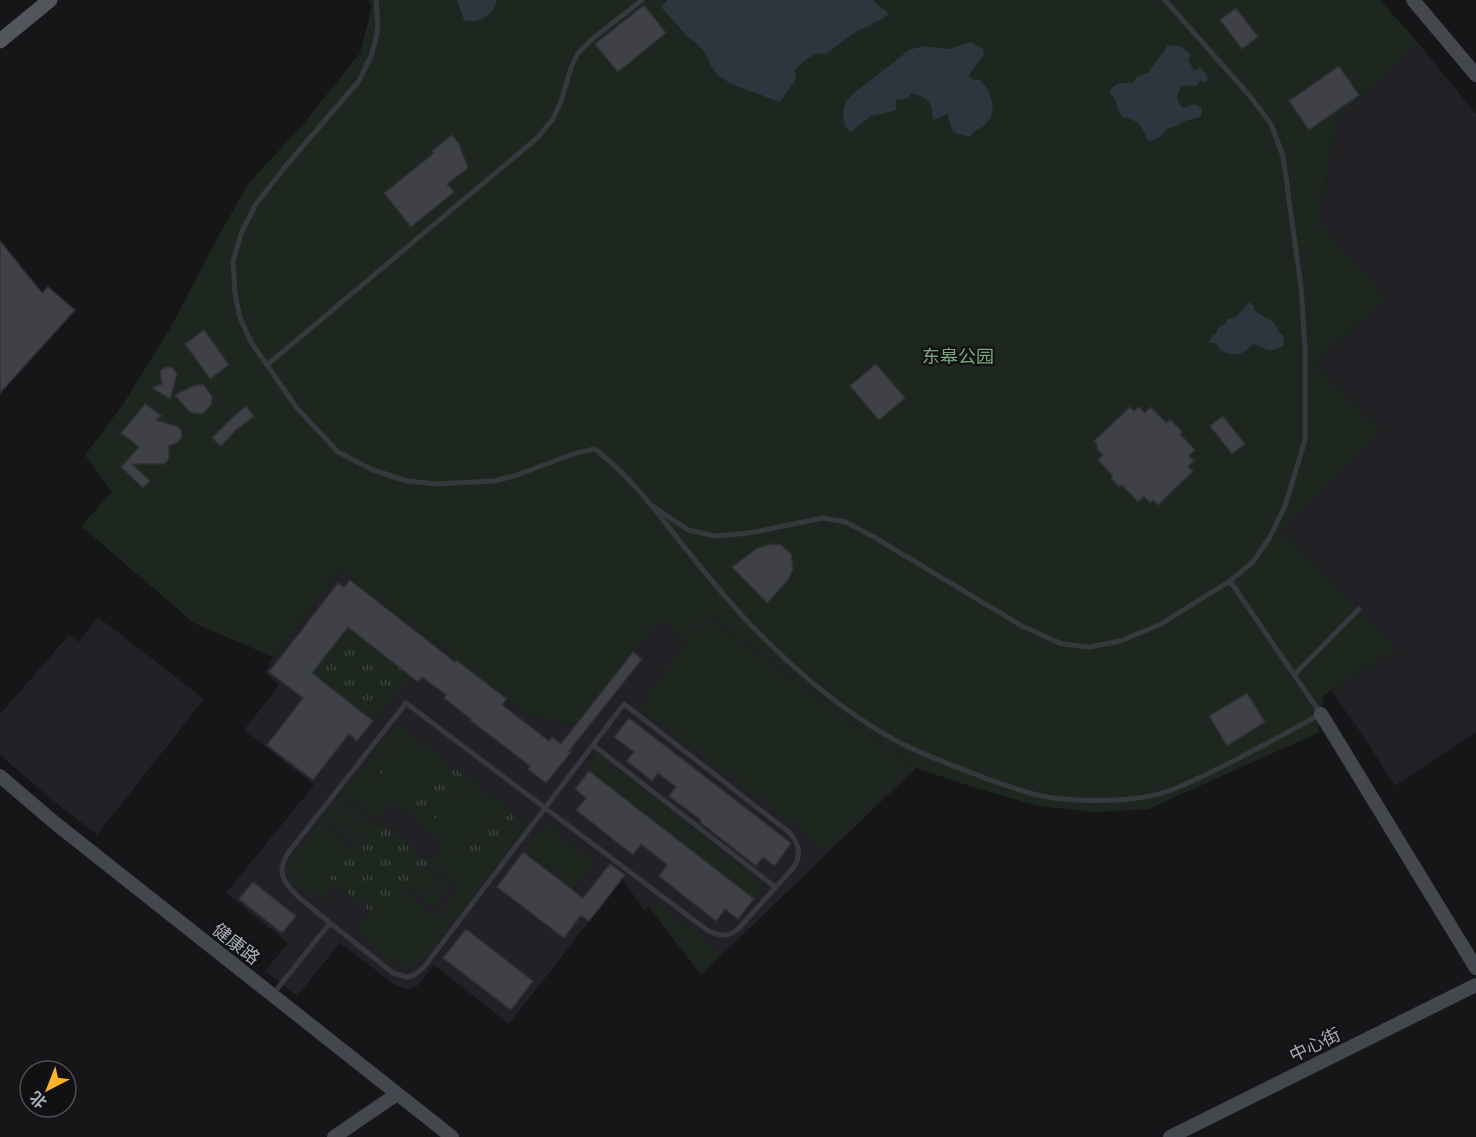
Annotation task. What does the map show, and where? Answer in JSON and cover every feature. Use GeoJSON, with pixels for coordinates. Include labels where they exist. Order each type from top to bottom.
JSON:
{"type":"FeatureCollection","features":[{"type":"Feature","properties":{"kind":"main road"},"geometry":{"type":"LineString","coordinates":[[0,41],[50,0]]}},
{"type":"Feature","properties":{"kind":"main road"},"geometry":{"type":"LineString","coordinates":[[1413,0],[1476,75]]}},
{"type":"Feature","properties":{"kind":"main road"},"geometry":{"type":"LineString","coordinates":[[1321,714],[1476,968]]}},
{"type":"Feature","properties":{"kind":"main road","name":"健康路"},"geometry":{"type":"LineString","coordinates":[[0,776],[55,823],[452,1137]]}},
{"type":"Feature","properties":{"kind":"main road","name":"中心街"},"geometry":{"type":"LineString","coordinates":[[1170,1137],[1476,985]]}},
{"type":"Feature","properties":{"kind":"main road"},"geometry":{"type":"LineString","coordinates":[[334,1137],[397,1094]]}},
{"type":"Feature","properties":{"kind":"lane"},"geometry":{"type":"LineString","coordinates":[[376,0],[378,27],[375,42],[359,81],[256,204],[242,231],[233,261],[235,293],[240,318],[251,342],[296,407],[338,452],[373,470],[407,481],[437,484],[494,481],[576,453],[595,450],[612,462],[651,505],[713,583],[748,622],[811,682],[856,716],[896,741],[997,783],[1039,795],[1071,800],[1147,797],[1181,787],[1321,714],[1230,581]]}},
{"type":"Feature","properties":{"kind":"lane"},"geometry":{"type":"LineString","coordinates":[[267,365],[537,138],[553,119],[578,53],[642,0]]}},
{"type":"Feature","properties":{"kind":"lane"},"geometry":{"type":"LineString","coordinates":[[651,505],[688,530],[716,536],[749,533],[823,518],[846,522],[1022,626],[1062,644],[1090,647],[1120,641],[1159,625],[1230,581],[1253,562],[1270,537],[1285,506],[1305,440],[1305,348],[1301,287],[1289,192],[1283,156],[1271,124],[1249,95],[1165,0]]}},
{"type":"Feature","properties":{"kind":"lane"},"geometry":{"type":"LineString","coordinates":[[1294,675],[1359,609]]}},
{"type":"Feature","properties":{"kind":"lane"},"geometry":{"type":"LineString","coordinates":[[593,745],[545,808],[424,967],[414,975],[393,973],[288,887],[283,878],[282,870],[288,853],[406,703],[545,808],[700,925],[715,934],[723,936],[734,932],[798,861],[798,847],[790,833],[624,704],[593,745]]}},
{"type":"Feature","properties":{"kind":"lane"},"geometry":{"type":"LineString","coordinates":[[593,745],[776,887]]}},
{"type":"Feature","properties":{"kind":"lane"},"geometry":{"type":"LineString","coordinates":[[272,995],[330,922]]}},
{"type":"Feature","properties":{"kind":"shaded area"},"geometry":{"type":"Polygon","coordinates":[[[457,0],[497,0],[485,18],[470,21],[464,20],[457,0]]]}},
{"type":"Feature","properties":{"kind":"shaded area"},"geometry":{"type":"Polygon","coordinates":[[[668,0],[873,0],[889,14],[854,33],[826,54],[817,54],[805,61],[795,70],[796,79],[780,102],[731,84],[718,75],[706,54],[661,7],[668,0]]]}},
{"type":"Feature","properties":{"kind":"shaded area"},"geometry":{"type":"Polygon","coordinates":[[[971,42],[983,49],[984,55],[969,77],[980,80],[989,91],[993,105],[991,118],[969,137],[952,130],[948,114],[933,120],[929,102],[911,93],[909,98],[896,100],[896,110],[870,116],[850,132],[845,126],[843,113],[845,103],[853,94],[909,50],[923,46],[949,49],[971,42]]]}},
{"type":"Feature","properties":{"kind":"shaded area"},"geometry":{"type":"Polygon","coordinates":[[[1419,44],[1476,114],[1476,732],[1395,786],[1331,691],[1398,650],[1282,531],[1382,432],[1316,363],[1386,298],[1319,223],[1338,117],[1419,44]]]}},
{"type":"Feature","properties":{"kind":"shaded area"},"geometry":{"type":"Polygon","coordinates":[[[1167,46],[1180,46],[1191,54],[1188,59],[1194,71],[1200,67],[1206,74],[1208,79],[1205,83],[1200,81],[1196,86],[1181,87],[1178,96],[1178,101],[1183,108],[1195,104],[1202,108],[1201,117],[1168,128],[1159,138],[1150,141],[1138,123],[1122,117],[1110,93],[1117,84],[1133,82],[1138,76],[1148,73],[1167,46]]]}},
{"type":"Feature","properties":{"kind":"shaded area"},"geometry":{"type":"Polygon","coordinates":[[[1248,302],[1254,306],[1257,313],[1275,324],[1278,332],[1283,335],[1283,346],[1269,350],[1255,344],[1242,353],[1232,354],[1221,351],[1216,343],[1208,343],[1218,328],[1228,319],[1237,316],[1248,302]]]}},
{"type":"Feature","properties":{"kind":"shaded area"},"geometry":{"type":"Polygon","coordinates":[[[340,571],[528,715],[575,726],[659,619],[705,613],[916,768],[701,975],[648,906],[644,910],[622,879],[509,1024],[434,965],[417,986],[407,989],[394,984],[340,943],[297,996],[265,971],[288,943],[226,893],[314,785],[244,730],[279,685],[265,673],[273,657],[340,571]]]}},
{"type":"Feature","properties":{"kind":"shaded area"},"geometry":{"type":"Polygon","coordinates":[[[98,617],[204,699],[97,835],[0,755],[0,714],[69,635],[78,642],[98,617]]]}},
{"type":"Feature","properties":{"kind":"green space","name":"东皋公园"},"geometry":{"type":"Polygon","coordinates":[[[368,0],[1380,0],[1419,44],[1338,117],[1319,222],[1386,298],[1316,363],[1382,431],[1282,531],[1399,649],[1324,695],[1318,733],[1148,809],[1095,812],[1038,806],[916,768],[705,613],[685,639],[659,620],[575,726],[528,715],[340,571],[273,657],[194,623],[81,526],[112,492],[85,455],[124,403],[172,325],[248,184],[304,123],[360,53],[372,6],[368,0]]]}},
{"type":"Feature","properties":{"kind":"green space"},"geometry":{"type":"Polygon","coordinates":[[[705,616],[913,768],[827,851],[640,707],[705,616]]]}},
{"type":"Feature","properties":{"kind":"green space"},"geometry":{"type":"Polygon","coordinates":[[[348,627],[410,675],[373,721],[312,673],[348,627]]]}},
{"type":"Feature","properties":{"kind":"green space"},"geometry":{"type":"Polygon","coordinates":[[[397,724],[406,731],[367,781],[372,786],[412,735],[445,761],[405,812],[391,801],[377,820],[349,798],[326,828],[352,850],[329,878],[336,884],[321,903],[292,878],[288,869],[291,860],[397,724]]]}},
{"type":"Feature","properties":{"kind":"green space"},"geometry":{"type":"Polygon","coordinates":[[[406,731],[412,735],[372,786],[366,782],[406,731]]]}},
{"type":"Feature","properties":{"kind":"green space"},"geometry":{"type":"Polygon","coordinates":[[[597,754],[765,885],[754,899],[585,768],[597,754]]]}},
{"type":"Feature","properties":{"kind":"green space"},"geometry":{"type":"Polygon","coordinates":[[[445,761],[467,778],[427,829],[405,812],[445,761]]]}},
{"type":"Feature","properties":{"kind":"green space"},"geometry":{"type":"Polygon","coordinates":[[[467,778],[502,804],[461,856],[475,868],[516,816],[528,824],[424,959],[411,966],[402,966],[385,956],[355,931],[370,911],[382,921],[405,893],[436,918],[460,887],[429,863],[444,843],[427,829],[467,778]]]}},
{"type":"Feature","properties":{"kind":"green space"},"geometry":{"type":"Polygon","coordinates":[[[348,804],[358,812],[341,833],[331,825],[348,804]]]}},
{"type":"Feature","properties":{"kind":"green space"},"geometry":{"type":"Polygon","coordinates":[[[502,804],[516,816],[475,868],[461,857],[502,804]]]}},
{"type":"Feature","properties":{"kind":"green space"},"geometry":{"type":"Polygon","coordinates":[[[360,814],[371,822],[354,844],[343,835],[360,814]]]}},
{"type":"Feature","properties":{"kind":"green space"},"geometry":{"type":"Polygon","coordinates":[[[377,820],[429,863],[382,921],[329,878],[377,820]]]}},
{"type":"Feature","properties":{"kind":"green space"},"geometry":{"type":"Polygon","coordinates":[[[544,824],[594,862],[574,888],[525,849],[544,824]]]}},
{"type":"Feature","properties":{"kind":"green space"},"geometry":{"type":"Polygon","coordinates":[[[427,868],[437,876],[421,897],[411,888],[427,868]]]}},
{"type":"Feature","properties":{"kind":"green space"},"geometry":{"type":"Polygon","coordinates":[[[440,878],[450,886],[433,907],[423,899],[440,878]]]}},
{"type":"Feature","properties":{"kind":"green space"},"geometry":{"type":"Polygon","coordinates":[[[652,899],[721,954],[701,972],[649,904],[652,899]]]}},
{"type":"Feature","properties":{"kind":"building"},"geometry":{"type":"Polygon","coordinates":[[[644,5],[666,33],[618,72],[595,44],[644,5]]]}},
{"type":"Feature","properties":{"kind":"building"},"geometry":{"type":"Polygon","coordinates":[[[1236,8],[1258,37],[1242,49],[1220,20],[1236,8]]]}},
{"type":"Feature","properties":{"kind":"building"},"geometry":{"type":"Polygon","coordinates":[[[1339,66],[1359,95],[1309,130],[1289,101],[1339,66]]]}},
{"type":"Feature","properties":{"kind":"building"},"geometry":{"type":"Polygon","coordinates":[[[452,135],[459,144],[468,168],[447,184],[454,192],[411,227],[384,193],[434,153],[432,151],[452,135]]]}},
{"type":"Feature","properties":{"kind":"building"},"geometry":{"type":"Polygon","coordinates":[[[0,241],[42,293],[48,287],[75,310],[0,393],[0,241]]]}},
{"type":"Feature","properties":{"kind":"building"},"geometry":{"type":"Polygon","coordinates":[[[204,330],[229,365],[210,379],[185,344],[204,330]]]}},
{"type":"Feature","properties":{"kind":"building"},"geometry":{"type":"Polygon","coordinates":[[[876,364],[905,398],[879,420],[850,386],[876,364]]]}},
{"type":"Feature","properties":{"kind":"building"},"geometry":{"type":"Polygon","coordinates":[[[166,367],[172,367],[177,374],[170,399],[152,388],[162,384],[160,372],[166,367]]]}},
{"type":"Feature","properties":{"kind":"building"},"geometry":{"type":"Polygon","coordinates":[[[203,384],[212,396],[211,405],[201,414],[192,413],[175,395],[203,384]]]}},
{"type":"Feature","properties":{"kind":"building"},"geometry":{"type":"Polygon","coordinates":[[[145,404],[162,416],[156,420],[176,426],[181,430],[182,436],[179,442],[169,446],[169,459],[164,464],[132,464],[150,481],[143,488],[121,467],[139,447],[121,433],[145,404]]]}},
{"type":"Feature","properties":{"kind":"building"},"geometry":{"type":"Polygon","coordinates":[[[246,406],[254,416],[237,429],[221,446],[212,438],[246,406]]]}},
{"type":"Feature","properties":{"kind":"building"},"geometry":{"type":"Polygon","coordinates":[[[1130,407],[1134,411],[1139,407],[1145,413],[1151,407],[1166,423],[1170,419],[1195,450],[1189,456],[1194,461],[1188,466],[1193,471],[1158,505],[1153,500],[1150,503],[1144,496],[1138,502],[1122,485],[1119,487],[1111,478],[1113,476],[1098,460],[1103,455],[1096,448],[1098,446],[1094,441],[1130,407]]]}},
{"type":"Feature","properties":{"kind":"building"},"geometry":{"type":"Polygon","coordinates":[[[1223,416],[1245,444],[1232,454],[1210,426],[1223,416]]]}},
{"type":"Feature","properties":{"kind":"building"},"geometry":{"type":"Polygon","coordinates":[[[770,544],[781,545],[791,554],[793,569],[788,580],[767,603],[732,567],[756,549],[770,544]]]}},
{"type":"Feature","properties":{"kind":"building"},"geometry":{"type":"Polygon","coordinates":[[[350,580],[455,662],[456,660],[507,699],[502,705],[549,741],[552,737],[561,744],[633,652],[642,659],[546,783],[528,769],[530,766],[444,698],[446,695],[422,677],[418,682],[348,627],[312,673],[373,721],[357,741],[349,734],[313,780],[267,745],[303,698],[269,672],[338,583],[344,587],[350,580]]]}},
{"type":"Feature","properties":{"kind":"building"},"geometry":{"type":"Polygon","coordinates":[[[1247,693],[1265,722],[1227,746],[1209,716],[1247,693]]]}},
{"type":"Feature","properties":{"kind":"building"},"geometry":{"type":"Polygon","coordinates":[[[629,718],[791,843],[775,866],[763,857],[756,866],[669,796],[676,787],[658,773],[652,781],[627,761],[634,752],[614,737],[629,718]]]}},
{"type":"Feature","properties":{"kind":"building"},"geometry":{"type":"Polygon","coordinates":[[[589,771],[754,899],[738,919],[725,909],[716,921],[659,876],[667,865],[655,855],[641,844],[633,855],[576,810],[586,798],[575,789],[589,771]]]}},
{"type":"Feature","properties":{"kind":"building"},"geometry":{"type":"Polygon","coordinates":[[[523,852],[583,898],[610,864],[625,875],[589,921],[581,915],[564,938],[497,887],[523,852]]]}},
{"type":"Feature","properties":{"kind":"building"},"geometry":{"type":"Polygon","coordinates":[[[253,882],[296,916],[282,933],[239,899],[253,882]]]}},
{"type":"Feature","properties":{"kind":"building"},"geometry":{"type":"Polygon","coordinates":[[[466,929],[533,981],[511,1010],[443,958],[466,929]]]}}]}
